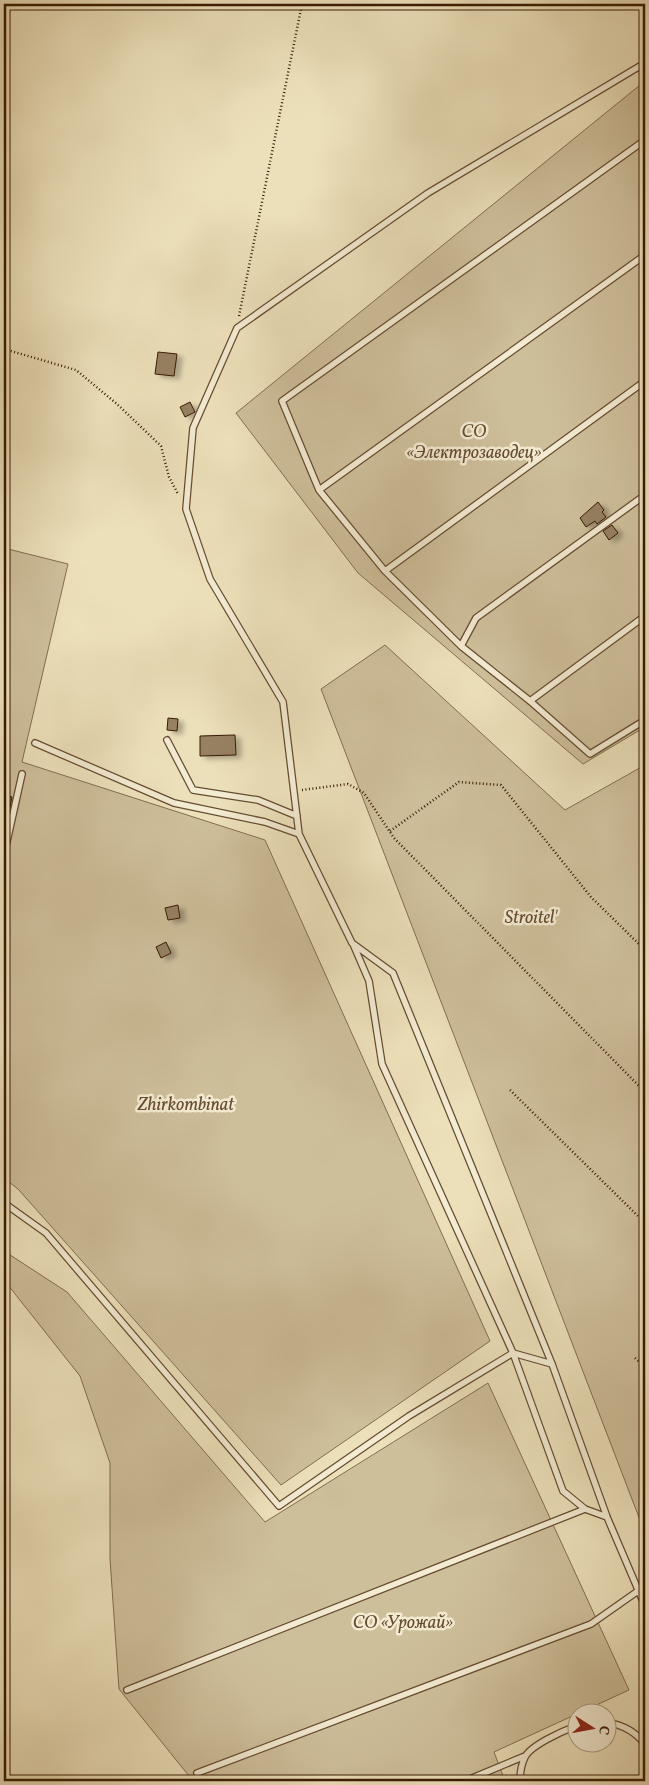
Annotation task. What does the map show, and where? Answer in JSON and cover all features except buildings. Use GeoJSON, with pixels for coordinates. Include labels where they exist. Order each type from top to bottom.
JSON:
{"type":"FeatureCollection","features":[{"type":"Feature","properties":{"kind":"lane"},"geometry":{"type":"LineString","coordinates":[[607,1517],[585,1509],[563,1491],[513,1352],[382,1064],[369,981],[299,834],[282,702],[210,579],[186,509],[193,428],[237,328],[428,193],[643,65],[645,76]]}},
{"type":"Feature","properties":{"kind":"lane"},"geometry":{"type":"LineString","coordinates":[[645,140],[282,401],[320,490],[385,571],[461,646],[530,701],[590,754],[645,720]]}},
{"type":"Feature","properties":{"kind":"lane"},"geometry":{"type":"LineString","coordinates":[[320,490],[645,256]]}},
{"type":"Feature","properties":{"kind":"lane"},"geometry":{"type":"LineString","coordinates":[[385,571],[645,381]]}},
{"type":"Feature","properties":{"kind":"lane"},"geometry":{"type":"LineString","coordinates":[[461,646],[476,618],[645,495]]}},
{"type":"Feature","properties":{"kind":"lane"},"geometry":{"type":"LineString","coordinates":[[530,701],[645,616]]}},
{"type":"Feature","properties":{"kind":"lane"},"geometry":{"type":"LineString","coordinates":[[167,740],[193,790],[258,800],[297,816]]}},
{"type":"Feature","properties":{"kind":"lane"},"geometry":{"type":"LineString","coordinates":[[35,743],[174,803],[266,822],[299,834]]}},
{"type":"Feature","properties":{"kind":"lane"},"geometry":{"type":"LineString","coordinates":[[4,855],[22,774]]}},
{"type":"Feature","properties":{"kind":"lane"},"geometry":{"type":"LineString","coordinates":[[352,943],[393,973],[552,1364],[607,1517],[645,1606]]}},
{"type":"Feature","properties":{"kind":"lane"},"geometry":{"type":"LineString","coordinates":[[4,1204],[46,1233],[279,1506],[410,1416],[513,1352],[552,1364]]}},
{"type":"Feature","properties":{"kind":"lane"},"geometry":{"type":"LineString","coordinates":[[127,1690],[585,1509]]}},
{"type":"Feature","properties":{"kind":"lane"},"geometry":{"type":"LineString","coordinates":[[197,1773],[591,1624],[638,1591]]}},
{"type":"Feature","properties":{"kind":"lane"},"geometry":{"type":"LineString","coordinates":[[616,1724],[622,1725],[640,1737],[645,1745]]}},
{"type":"Feature","properties":{"kind":"lane"},"geometry":{"type":"LineString","coordinates":[[465,1781],[525,1756],[556,1733],[566,1730]]}},
{"type":"Feature","properties":{"kind":"lane"},"geometry":{"type":"LineString","coordinates":[[520,1781],[520,1771],[525,1756]]}},
{"type":"Feature","properties":{"kind":"path"},"geometry":{"type":"LineString","coordinates":[[237,328],[302,4]]}},
{"type":"Feature","properties":{"kind":"path"},"geometry":{"type":"LineString","coordinates":[[4,349],[76,370],[117,404],[161,446],[169,477],[186,509]]}},
{"type":"Feature","properties":{"kind":"path"},"geometry":{"type":"LineString","coordinates":[[390,831],[459,782],[501,785],[591,897],[645,950]]}},
{"type":"Feature","properties":{"kind":"path"},"geometry":{"type":"LineString","coordinates":[[294,791],[348,784],[364,793],[390,831],[645,1092]]}},
{"type":"Feature","properties":{"kind":"path"},"geometry":{"type":"LineString","coordinates":[[510,1090],[645,1223]]}},
{"type":"Feature","properties":{"kind":"path"},"geometry":{"type":"LineString","coordinates":[[636,1358],[645,1367]]}},
{"type":"Feature","properties":{"kind":"green space","name":"СО «Электрозаводец»"},"geometry":{"type":"Polygon","coordinates":[[[645,81],[645,727],[583,764],[358,573],[236,413],[645,81]]]}},
{"type":"Feature","properties":{"kind":"green space","name":"Zhirkombinat"},"geometry":{"type":"Polygon","coordinates":[[[4,548],[68,564],[22,762],[265,840],[490,1341],[281,1485],[18,1189],[4,1178],[4,548]]]}},
{"type":"Feature","properties":{"kind":"green space","name":"Stroitel'"},"geometry":{"type":"Polygon","coordinates":[[[385,645],[565,810],[645,765],[645,1533],[321,689],[385,645]]]}},
{"type":"Feature","properties":{"kind":"green space","name":"СО «Урожай»"},"geometry":{"type":"Polygon","coordinates":[[[4,1251],[67,1292],[265,1522],[488,1383],[629,1690],[603,1702],[566,1702],[566,1719],[494,1752],[505,1781],[193,1781],[119,1689],[110,1559],[110,1463],[80,1376],[4,1280],[4,1251]]]}}]}
